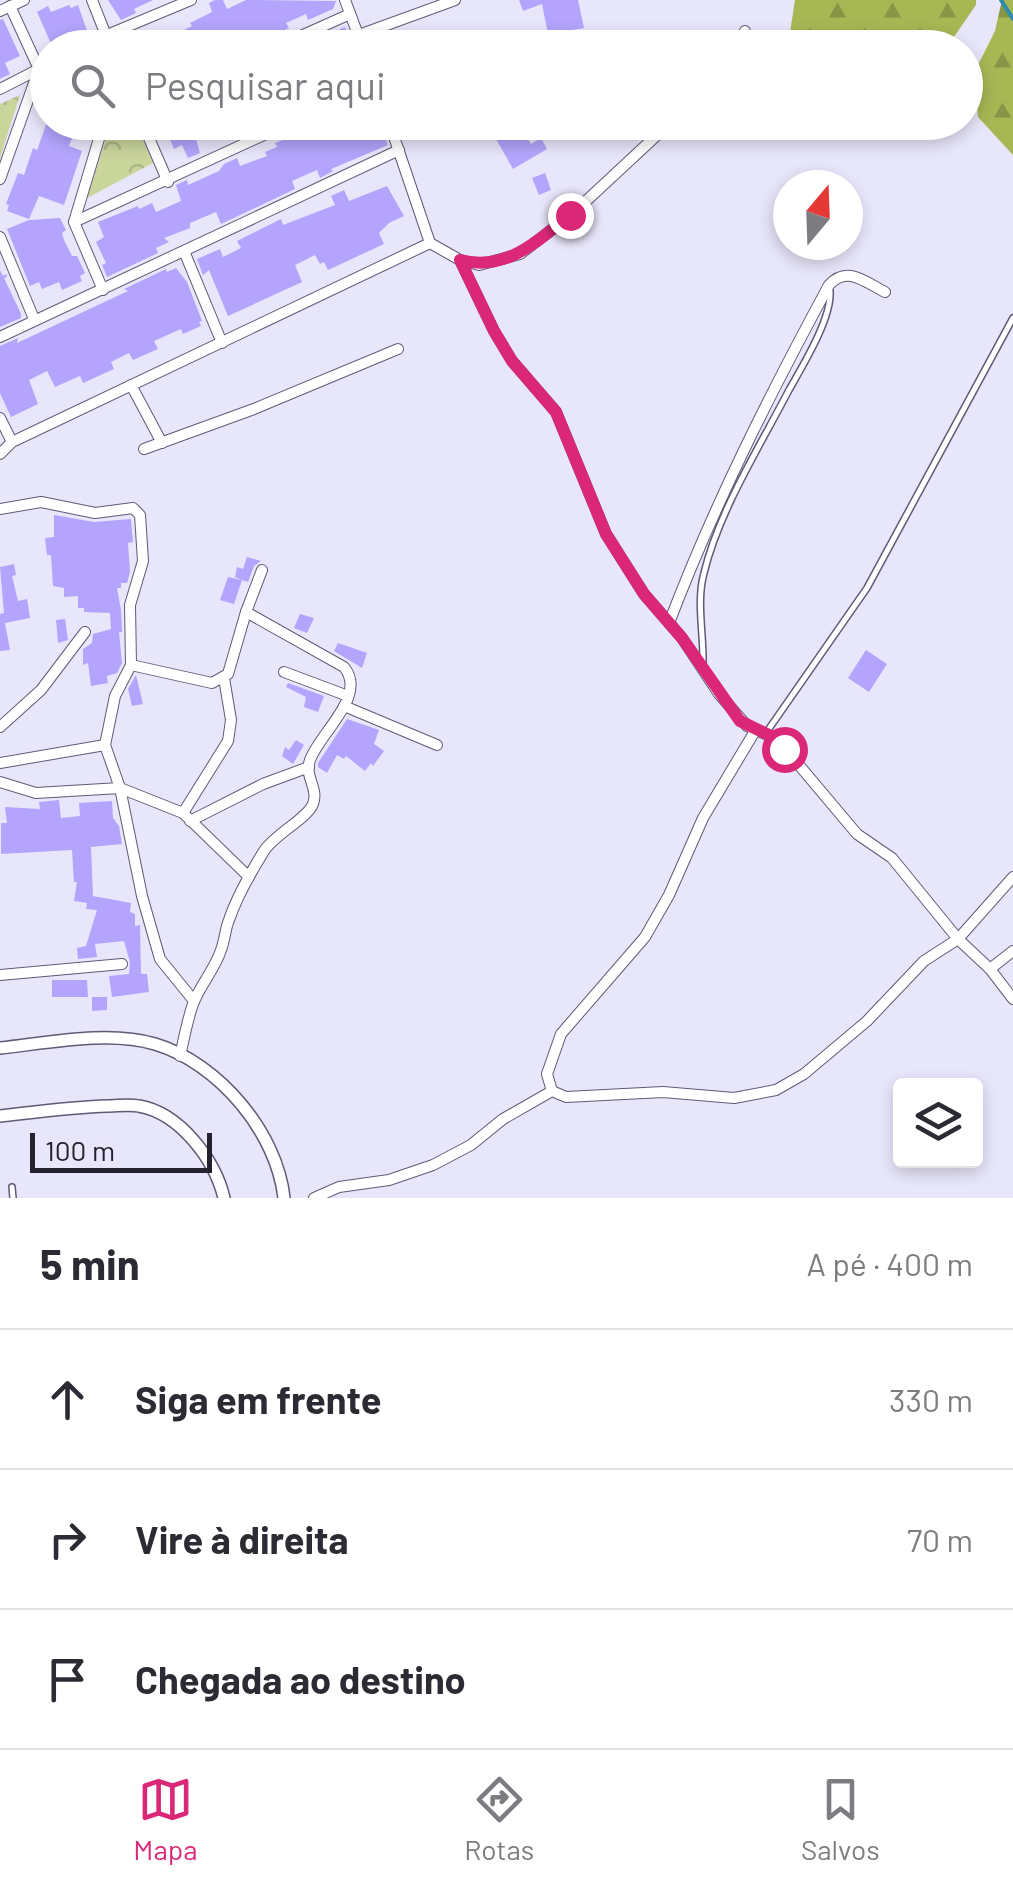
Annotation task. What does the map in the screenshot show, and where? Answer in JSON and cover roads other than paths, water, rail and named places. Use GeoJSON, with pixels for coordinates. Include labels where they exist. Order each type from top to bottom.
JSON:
{"type":"FeatureCollection","features":[{"type":"Feature","properties":{"kind":"street"},"geometry":{"type":"LineString","coordinates":[[24,0],[5,8],[30,53]]}},
{"type":"Feature","properties":{"kind":"street"},"geometry":{"type":"LineString","coordinates":[[92,0],[105,30]]}},
{"type":"Feature","properties":{"kind":"street"},"geometry":{"type":"LineString","coordinates":[[119,30],[191,0]]}},
{"type":"Feature","properties":{"kind":"street"},"geometry":{"type":"LineString","coordinates":[[345,0],[357,30]]}},
{"type":"Feature","properties":{"kind":"street"},"geometry":{"type":"LineString","coordinates":[[373,30],[454,0]]}},
{"type":"Feature","properties":{"kind":"street"},"geometry":{"type":"LineString","coordinates":[[314,30],[350,14]]}},
{"type":"Feature","properties":{"kind":"street"},"geometry":{"type":"LineString","coordinates":[[0,89],[30,74]]}},
{"type":"Feature","properties":{"kind":"street"},"geometry":{"type":"LineString","coordinates":[[0,178],[30,94]]}},
{"type":"Feature","properties":{"kind":"street"},"geometry":{"type":"LineString","coordinates":[[99,140],[74,222],[103,290]]}},
{"type":"Feature","properties":{"kind":"street"},"geometry":{"type":"LineString","coordinates":[[150,140],[168,182]]}},
{"type":"Feature","properties":{"kind":"street"},"geometry":{"type":"LineString","coordinates":[[74,222],[255,140]]}},
{"type":"Feature","properties":{"kind":"street"},"geometry":{"type":"LineString","coordinates":[[395,140],[430,243],[478,265],[520,254],[570,215],[651,140]]}},
{"type":"Feature","properties":{"kind":"street"},"geometry":{"type":"LineString","coordinates":[[0,337],[399,150]]}},
{"type":"Feature","properties":{"kind":"street"},"geometry":{"type":"LineString","coordinates":[[0,237],[34,320]]}},
{"type":"Feature","properties":{"kind":"street"},"geometry":{"type":"LineString","coordinates":[[0,454],[12,442],[430,243]]}},
{"type":"Feature","properties":{"kind":"street"},"geometry":{"type":"LineString","coordinates":[[184,251],[222,342]]}},
{"type":"Feature","properties":{"kind":"street"},"geometry":{"type":"LineString","coordinates":[[460,260],[512,361],[556,412],[606,534],[644,594],[740,721],[777,739],[857,834],[901,868],[1013,1000]]}},
{"type":"Feature","properties":{"kind":"street"},"geometry":{"type":"LineString","coordinates":[[669,623],[734,466],[829,285],[837,276],[850,274],[886,292]]}},
{"type":"Feature","properties":{"kind":"street"},"geometry":{"type":"LineString","coordinates":[[144,449],[398,349]]}},
{"type":"Feature","properties":{"kind":"street"},"geometry":{"type":"LineString","coordinates":[[131,385],[162,443]]}},
{"type":"Feature","properties":{"kind":"street"},"geometry":{"type":"LineString","coordinates":[[0,418],[12,442]]}},
{"type":"Feature","properties":{"kind":"street"},"geometry":{"type":"LineString","coordinates":[[0,510],[40,502],[95,513],[138,510],[143,561],[130,604],[131,665],[115,696],[105,745],[120,788],[142,896],[160,959],[194,1001]]}},
{"type":"Feature","properties":{"kind":"street"},"geometry":{"type":"LineString","coordinates":[[131,665],[212,683],[224,678],[262,570]]}},
{"type":"Feature","properties":{"kind":"street"},"geometry":{"type":"LineString","coordinates":[[180,1056],[194,1001],[221,950],[228,920],[249,878],[274,839],[312,807],[316,794],[307,774],[308,766],[346,701],[352,676],[344,667],[246,612]]}},
{"type":"Feature","properties":{"kind":"street"},"geometry":{"type":"LineString","coordinates":[[0,727],[41,690],[85,632]]}},
{"type":"Feature","properties":{"kind":"street"},"geometry":{"type":"LineString","coordinates":[[284,672],[437,745]]}},
{"type":"Feature","properties":{"kind":"street"},"geometry":{"type":"LineString","coordinates":[[186,817],[228,741],[231,720],[224,678]]}},
{"type":"Feature","properties":{"kind":"street"},"geometry":{"type":"LineString","coordinates":[[552,1091],[548,1074],[561,1034],[645,937],[669,896],[703,818],[760,732]]}},
{"type":"Feature","properties":{"kind":"street"},"geometry":{"type":"LineString","coordinates":[[0,763],[105,745]]}},
{"type":"Feature","properties":{"kind":"street"},"geometry":{"type":"LineString","coordinates":[[186,817],[308,766]]}},
{"type":"Feature","properties":{"kind":"street"},"geometry":{"type":"LineString","coordinates":[[0,782],[36,793],[120,788],[186,817],[249,878]]}},
{"type":"Feature","properties":{"kind":"street"},"geometry":{"type":"LineString","coordinates":[[552,1091],[566,1097],[663,1092],[734,1098],[776,1090],[804,1074],[867,1021],[924,961],[958,939],[1013,877]]}},
{"type":"Feature","properties":{"kind":"street"},"geometry":{"type":"LineString","coordinates":[[990,969],[1013,951]]}},
{"type":"Feature","properties":{"kind":"street"},"geometry":{"type":"LineString","coordinates":[[0,975],[122,964]]}},
{"type":"Feature","properties":{"kind":"street"},"geometry":{"type":"LineString","coordinates":[[0,1048],[96,1038],[155,1044],[180,1056],[212,1076],[259,1126],[278,1168],[284,1198]]}},
{"type":"Feature","properties":{"kind":"street"},"geometry":{"type":"LineString","coordinates":[[314,1198],[339,1187],[389,1180],[434,1166],[552,1091]]}},
{"type":"Feature","properties":{"kind":"street"},"geometry":{"type":"LineString","coordinates":[[0,1116],[76,1107],[139,1106],[184,1130],[207,1158],[224,1198]]}},
{"type":"Feature","properties":{"kind":"lane"},"geometry":{"type":"LineString","coordinates":[[703,668],[701,591],[708,560],[752,462],[808,355],[829,307],[829,285]]}},
{"type":"Feature","properties":{"kind":"lane"},"geometry":{"type":"LineString","coordinates":[[760,732],[867,588],[1013,318]]}},
{"type":"Feature","properties":{"kind":"lane"},"geometry":{"type":"LineString","coordinates":[[12,1186],[13,1198]]}},
{"type":"Feature","properties":{"kind":"waterway"},"geometry":{"type":"LineString","coordinates":[[1001,0],[1013,19]]}}]}
